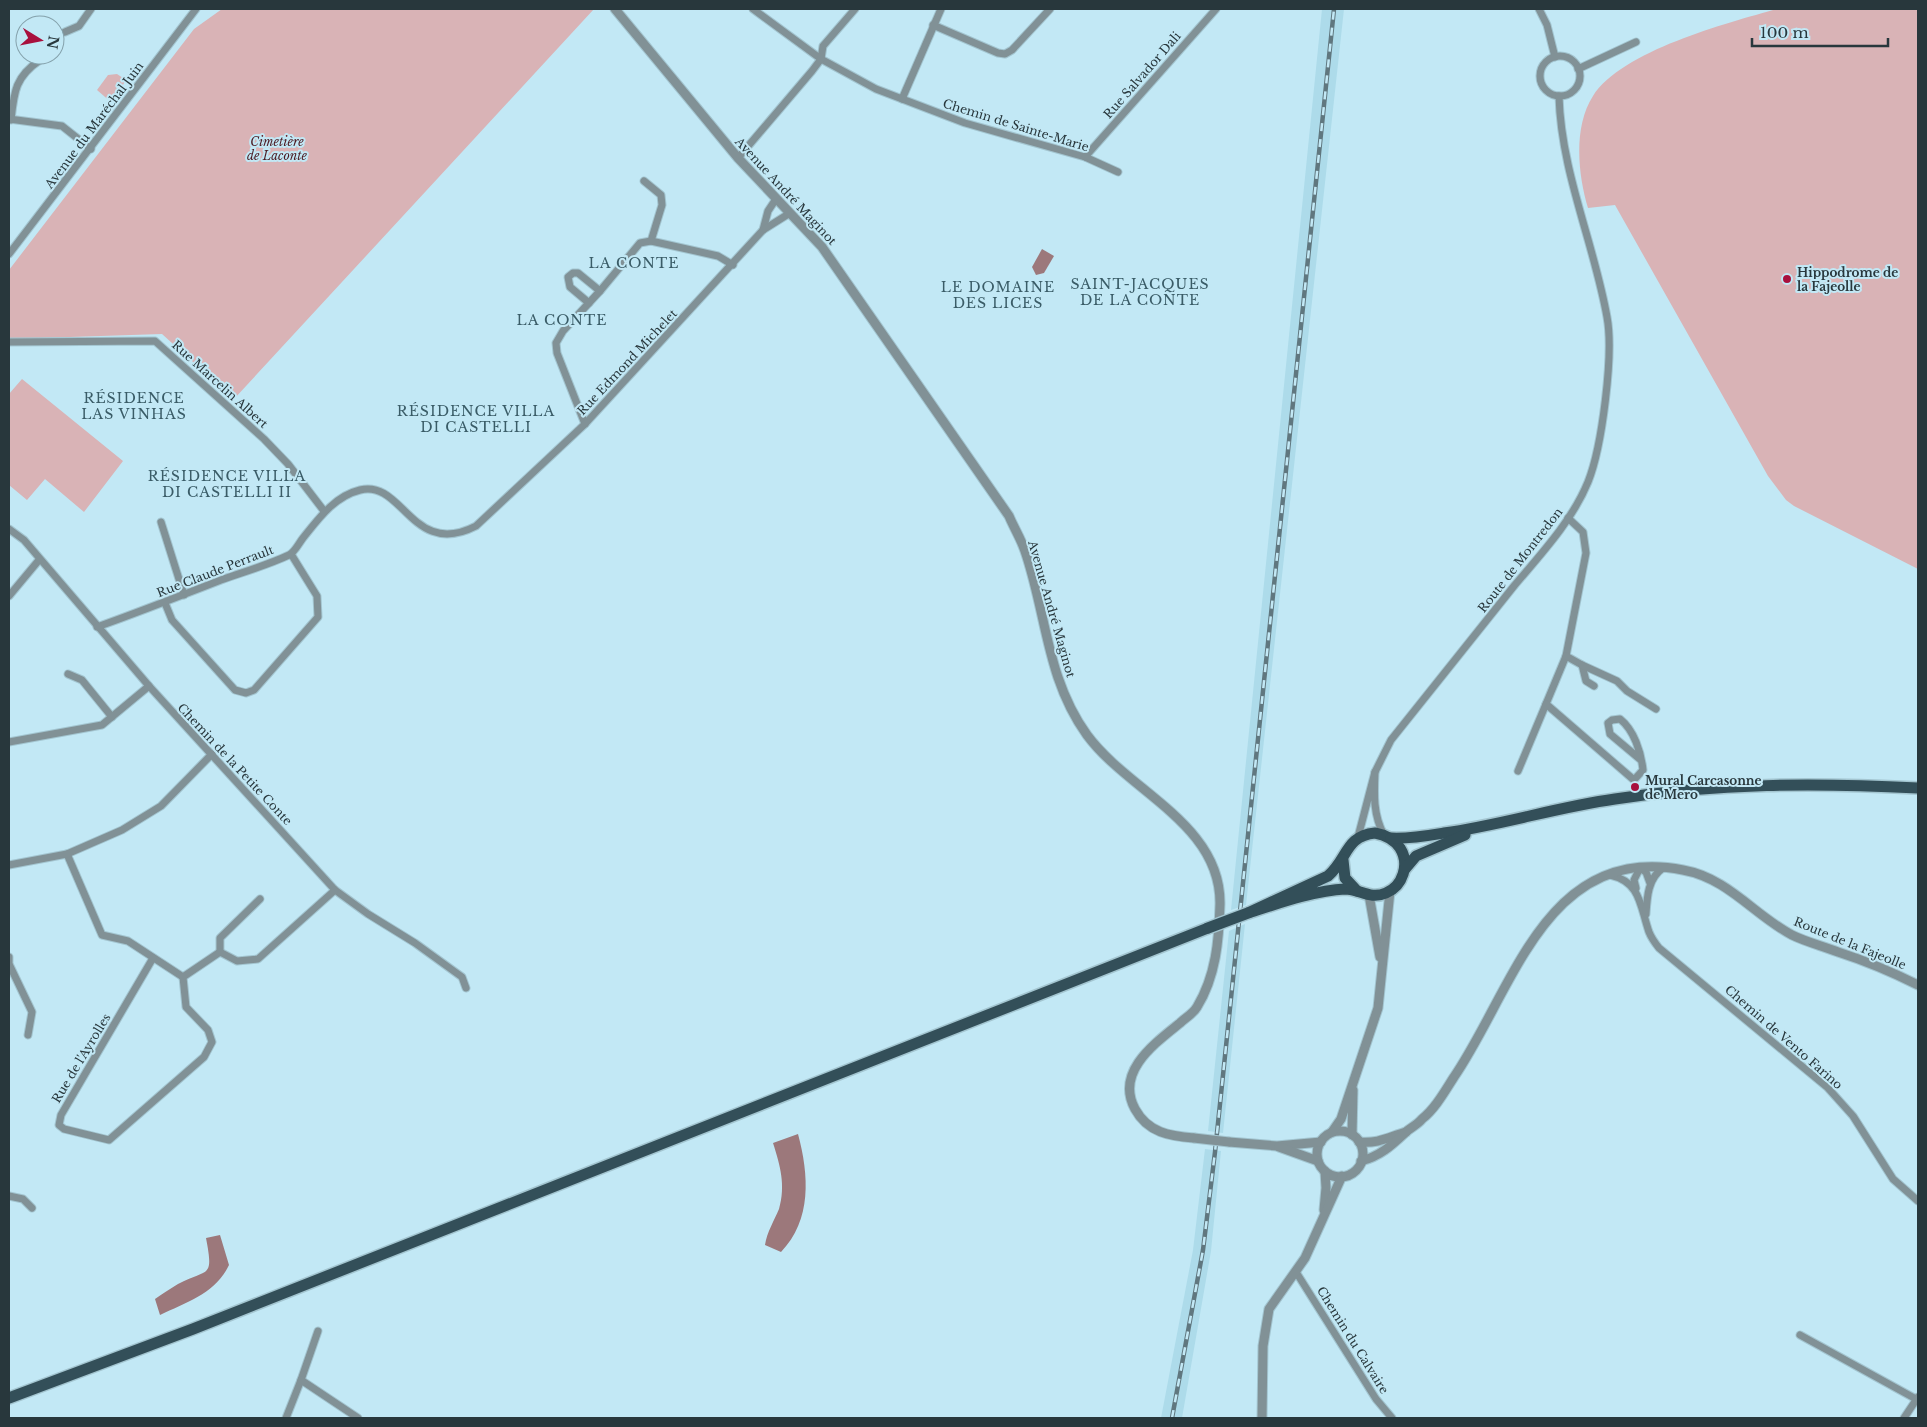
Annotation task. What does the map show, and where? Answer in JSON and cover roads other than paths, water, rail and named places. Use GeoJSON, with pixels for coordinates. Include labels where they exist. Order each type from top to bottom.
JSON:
{"type":"FeatureCollection","features":[{"type":"Feature","properties":{"kind":"main road"},"geometry":{"type":"LineString","coordinates":[[1248,913],[1328,876],[1343,860],[1351,843],[1358,837],[1375,833],[1405,839],[1482,828],[1615,799],[1716,786],[1821,784],[1918,788]]}},
{"type":"Feature","properties":{"kind":"main road"},"geometry":{"type":"LineString","coordinates":[[9,1398],[193,1329],[1248,913],[1296,898],[1345,889],[1369,896],[1390,891],[1402,878],[1405,869],[1416,856],[1482,828]]}},
{"type":"Feature","properties":{"kind":"main road"},"geometry":{"type":"LineString","coordinates":[[1388,836],[1402,852],[1405,869]]}},
{"type":"Feature","properties":{"kind":"main road"},"geometry":{"type":"LineString","coordinates":[[1343,860],[1345,878],[1357,891]]}},
{"type":"Feature","properties":{"kind":"main road"},"geometry":{"type":"LineString","coordinates":[[9,1406],[193,1329]]}},
{"type":"Feature","properties":{"kind":"street"},"geometry":{"type":"LineString","coordinates":[[65,32],[78,26],[91,9]]}},
{"type":"Feature","properties":{"kind":"street","name":"Avenue du Maréchal Juin"},"geometry":{"type":"LineString","coordinates":[[9,254],[196,9]]}},
{"type":"Feature","properties":{"kind":"street","name":"Avenue André Maginot"},"geometry":{"type":"LineString","coordinates":[[615,9],[738,158],[822,247],[857,295],[1009,516],[1025,551],[1054,670],[1066,702],[1082,727],[1105,755],[1192,832],[1211,858],[1219,880],[1220,904],[1215,964],[1209,986],[1195,1010],[1150,1047],[1134,1067],[1130,1082],[1132,1102],[1144,1122],[1152,1129],[1169,1135],[1277,1146]]}},
{"type":"Feature","properties":{"kind":"street","name":"Chemin de Sainte-Marie"},"geometry":{"type":"LineString","coordinates":[[753,9],[821,59],[876,89],[965,123],[1085,157],[1118,172]]}},
{"type":"Feature","properties":{"kind":"street"},"geometry":{"type":"LineString","coordinates":[[738,158],[821,59],[823,46],[855,9]]}},
{"type":"Feature","properties":{"kind":"street"},"geometry":{"type":"LineString","coordinates":[[902,99],[941,9]]}},
{"type":"Feature","properties":{"kind":"street"},"geometry":{"type":"LineString","coordinates":[[933,25],[998,53],[1005,54],[1012,50],[1050,9]]}},
{"type":"Feature","properties":{"kind":"street","name":"Rue Salvador Dali"},"geometry":{"type":"LineString","coordinates":[[1085,157],[1216,9]]}},
{"type":"Feature","properties":{"kind":"street"},"geometry":{"type":"LineString","coordinates":[[1538,9],[1547,25],[1555,57]]}},
{"type":"Feature","properties":{"kind":"street"},"geometry":{"type":"LineString","coordinates":[[1578,69],[1636,42]]}},
{"type":"Feature","properties":{"kind":"street"},"geometry":{"type":"LineString","coordinates":[[1555,57],[1570,58],[1578,69],[1580,78],[1577,87],[1572,92],[1559,96],[1552,94],[1544,88],[1540,74],[1544,64],[1555,57]]}},
{"type":"Feature","properties":{"kind":"street"},"geometry":{"type":"LineString","coordinates":[[33,65],[15,85],[10,120],[62,126],[90,149]]}},
{"type":"Feature","properties":{"kind":"street","name":"Route de Montredon"},"geometry":{"type":"LineString","coordinates":[[1375,772],[1391,740],[1568,518],[1588,483],[1596,460],[1609,352],[1608,319],[1560,126],[1559,96]]}},
{"type":"Feature","properties":{"kind":"street"},"geometry":{"type":"LineString","coordinates":[[644,181],[660,195],[662,205],[651,241]]}},
{"type":"Feature","properties":{"kind":"street","name":"Rue Edmond Michelet"},"geometry":{"type":"LineString","coordinates":[[324,511],[346,496],[370,488],[381,491],[422,526],[436,533],[448,536],[461,534],[476,526],[585,424],[732,265],[762,230],[767,215],[776,199]]}},
{"type":"Feature","properties":{"kind":"street","name":"Rue Edmond Michelet"},"geometry":{"type":"LineString","coordinates":[[762,230],[790,213]]}},
{"type":"Feature","properties":{"kind":"street"},"geometry":{"type":"LineString","coordinates":[[767,215],[776,223]]}},
{"type":"Feature","properties":{"kind":"street"},"geometry":{"type":"LineString","coordinates":[[585,424],[557,353],[556,343],[563,331],[589,304],[640,243],[651,241],[718,256],[732,265]]}},
{"type":"Feature","properties":{"kind":"street"},"geometry":{"type":"LineString","coordinates":[[589,304],[570,287],[568,277],[572,273],[578,273],[600,291]]}},
{"type":"Feature","properties":{"kind":"street","name":"Rue Marcelin Albert"},"geometry":{"type":"LineString","coordinates":[[9,342],[155,341],[264,439],[288,464],[324,511]]}},
{"type":"Feature","properties":{"kind":"street","name":"Rue Claude Perrault"},"geometry":{"type":"LineString","coordinates":[[96,627],[165,603],[184,594],[291,554],[324,511]]}},
{"type":"Feature","properties":{"kind":"street"},"geometry":{"type":"LineString","coordinates":[[1518,771],[1566,656],[1586,553],[1584,532],[1568,518]]}},
{"type":"Feature","properties":{"kind":"street"},"geometry":{"type":"LineString","coordinates":[[161,522],[184,594]]}},
{"type":"Feature","properties":{"kind":"street","name":"Chemin de la Petite Conte"},"geometry":{"type":"LineString","coordinates":[[9,529],[24,540],[96,627],[334,890],[368,914],[416,943],[462,976],[466,988]]}},
{"type":"Feature","properties":{"kind":"street"},"geometry":{"type":"LineString","coordinates":[[165,603],[172,620],[235,690],[246,693],[254,690],[318,617],[317,596],[291,554]]}},
{"type":"Feature","properties":{"kind":"street"},"geometry":{"type":"LineString","coordinates":[[9,596],[39,560]]}},
{"type":"Feature","properties":{"kind":"street"},"geometry":{"type":"LineString","coordinates":[[1566,656],[1616,681],[1627,691],[1656,709]]}},
{"type":"Feature","properties":{"kind":"street"},"geometry":{"type":"LineString","coordinates":[[1582,665],[1586,681],[1594,686]]}},
{"type":"Feature","properties":{"kind":"street"},"geometry":{"type":"LineString","coordinates":[[68,674],[82,680],[112,717]]}},
{"type":"Feature","properties":{"kind":"street"},"geometry":{"type":"LineString","coordinates":[[9,742],[102,725],[149,686]]}},
{"type":"Feature","properties":{"kind":"street"},"geometry":{"type":"LineString","coordinates":[[1546,704],[1634,780],[1641,774],[1642,760],[1638,747],[1625,723],[1620,719],[1612,720],[1608,728],[1610,734],[1642,760]]}},
{"type":"Feature","properties":{"kind":"street"},"geometry":{"type":"LineString","coordinates":[[9,865],[67,854],[122,830],[161,806],[212,754]]}},
{"type":"Feature","properties":{"kind":"street"},"geometry":{"type":"LineString","coordinates":[[1375,772],[1374,796],[1378,824],[1388,836]]}},
{"type":"Feature","properties":{"kind":"street"},"geometry":{"type":"LineString","coordinates":[[1358,837],[1375,772]]}},
{"type":"Feature","properties":{"kind":"street"},"geometry":{"type":"LineString","coordinates":[[67,854],[102,935],[123,939],[183,977],[220,952]]}},
{"type":"Feature","properties":{"kind":"street"},"geometry":{"type":"LineString","coordinates":[[1640,868],[1646,872],[1650,883]]}},
{"type":"Feature","properties":{"kind":"street","name":"Route de la Fajeolle"},"geometry":{"type":"LineString","coordinates":[[1406,1132],[1424,1118],[1455,1076],[1531,940],[1546,920],[1584,887],[1610,875],[1640,868],[1663,868],[1705,875],[1727,887],[1775,926],[1795,936],[1887,969],[1918,985]]}},
{"type":"Feature","properties":{"kind":"street","name":"Chemin de Vento Farino"},"geometry":{"type":"LineString","coordinates":[[1640,868],[1634,880],[1636,889],[1649,934],[1659,948],[1827,1087],[1853,1116],[1893,1179],[1918,1201]]}},
{"type":"Feature","properties":{"kind":"street"},"geometry":{"type":"LineString","coordinates":[[1646,922],[1650,883],[1656,872],[1663,868]]}},
{"type":"Feature","properties":{"kind":"street"},"geometry":{"type":"LineString","coordinates":[[1610,875],[1630,883],[1636,889]]}},
{"type":"Feature","properties":{"kind":"street"},"geometry":{"type":"LineString","coordinates":[[220,952],[237,961],[258,959],[334,890]]}},
{"type":"Feature","properties":{"kind":"street"},"geometry":{"type":"LineString","coordinates":[[1390,891],[1378,1008],[1341,1119],[1332,1132],[1321,1142],[1317,1154],[1318,1161],[1325,1171],[1342,1176],[1354,1172],[1361,1162],[1383,1152],[1399,1141],[1406,1132]]}},
{"type":"Feature","properties":{"kind":"street"},"geometry":{"type":"LineString","coordinates":[[1369,896],[1382,969]]}},
{"type":"Feature","properties":{"kind":"street"},"geometry":{"type":"LineString","coordinates":[[220,952],[220,938],[260,899]]}},
{"type":"Feature","properties":{"kind":"street"},"geometry":{"type":"LineString","coordinates":[[9,957],[9,967],[32,1012],[28,1035]]}},
{"type":"Feature","properties":{"kind":"street","name":"Rue de l'Ayrolles"},"geometry":{"type":"LineString","coordinates":[[153,958],[60,1115],[59,1125],[64,1129],[109,1140],[204,1057],[212,1042],[208,1030],[186,1007],[183,977]]}},
{"type":"Feature","properties":{"kind":"street"},"geometry":{"type":"LineString","coordinates":[[1352,1087],[1352,1135]]}},
{"type":"Feature","properties":{"kind":"street"},"geometry":{"type":"LineString","coordinates":[[1332,1132],[1346,1132],[1359,1142],[1362,1148],[1361,1162]]}},
{"type":"Feature","properties":{"kind":"street"},"geometry":{"type":"LineString","coordinates":[[1359,1142],[1373,1144],[1406,1132]]}},
{"type":"Feature","properties":{"kind":"street"},"geometry":{"type":"LineString","coordinates":[[1277,1146],[1321,1142]]}},
{"type":"Feature","properties":{"kind":"street"},"geometry":{"type":"LineString","coordinates":[[1277,1146],[1318,1161]]}},
{"type":"Feature","properties":{"kind":"street"},"geometry":{"type":"LineString","coordinates":[[1322,1222],[1326,1188],[1325,1171]]}},
{"type":"Feature","properties":{"kind":"street"},"geometry":{"type":"LineString","coordinates":[[1262,1418],[1261,1380],[1265,1321],[1275,1297],[1296,1272],[1315,1240],[1342,1176]]}},
{"type":"Feature","properties":{"kind":"street"},"geometry":{"type":"LineString","coordinates":[[9,1196],[23,1199],[32,1208]]}},
{"type":"Feature","properties":{"kind":"street","name":"Chemin du Calvaire"},"geometry":{"type":"LineString","coordinates":[[1296,1272],[1376,1399],[1392,1418]]}},
{"type":"Feature","properties":{"kind":"street"},"geometry":{"type":"LineString","coordinates":[[286,1418],[318,1331]]}},
{"type":"Feature","properties":{"kind":"street"},"geometry":{"type":"LineString","coordinates":[[1800,1336],[1917,1398],[1904,1418]]}},
{"type":"Feature","properties":{"kind":"street"},"geometry":{"type":"LineString","coordinates":[[301,1380],[358,1418]]}},
{"type":"Feature","properties":{"kind":"railway"},"geometry":{"type":"LineString","coordinates":[[1172,1418],[1203,1250],[1215,1152],[1334,9]]}},
{"type":"Feature","properties":{"kind":"place","name":"Hippodrome de la Fajeolle"},"geometry":{"type":"Point","coordinates":[1787,279]}},
{"type":"Feature","properties":{"kind":"place","name":"Mural Carcasonne de Mero"},"geometry":{"type":"Point","coordinates":[1635,787]}},
{"type":"Feature","properties":{"kind":"district","name":"LA CONTE"},"geometry":{"type":"Point","coordinates":[634,263]}},
{"type":"Feature","properties":{"kind":"district","name":"SAINT-JACQUES DE LA CONTE"},"geometry":{"type":"Point","coordinates":[1140,292]}},
{"type":"Feature","properties":{"kind":"district","name":"LE DOMAINE DES LICES"},"geometry":{"type":"Point","coordinates":[998,296]}},
{"type":"Feature","properties":{"kind":"district","name":"LA CONTE"},"geometry":{"type":"Point","coordinates":[562,320]}},
{"type":"Feature","properties":{"kind":"district","name":"RÉSIDENCE LAS VINHAS"},"geometry":{"type":"Point","coordinates":[134,406]}},
{"type":"Feature","properties":{"kind":"district","name":"RÉSIDENCE VILLA DI CASTELLI"},"geometry":{"type":"Point","coordinates":[476,420]}},
{"type":"Feature","properties":{"kind":"district","name":"RÉSIDENCE VILLA DI CASTELLI II"},"geometry":{"type":"Point","coordinates":[227,484]}},
{"type":"Feature","properties":{"kind":"park label","name":"Cimetière de Laconte"},"geometry":{"type":"Point","coordinates":[277,148]}}]}
